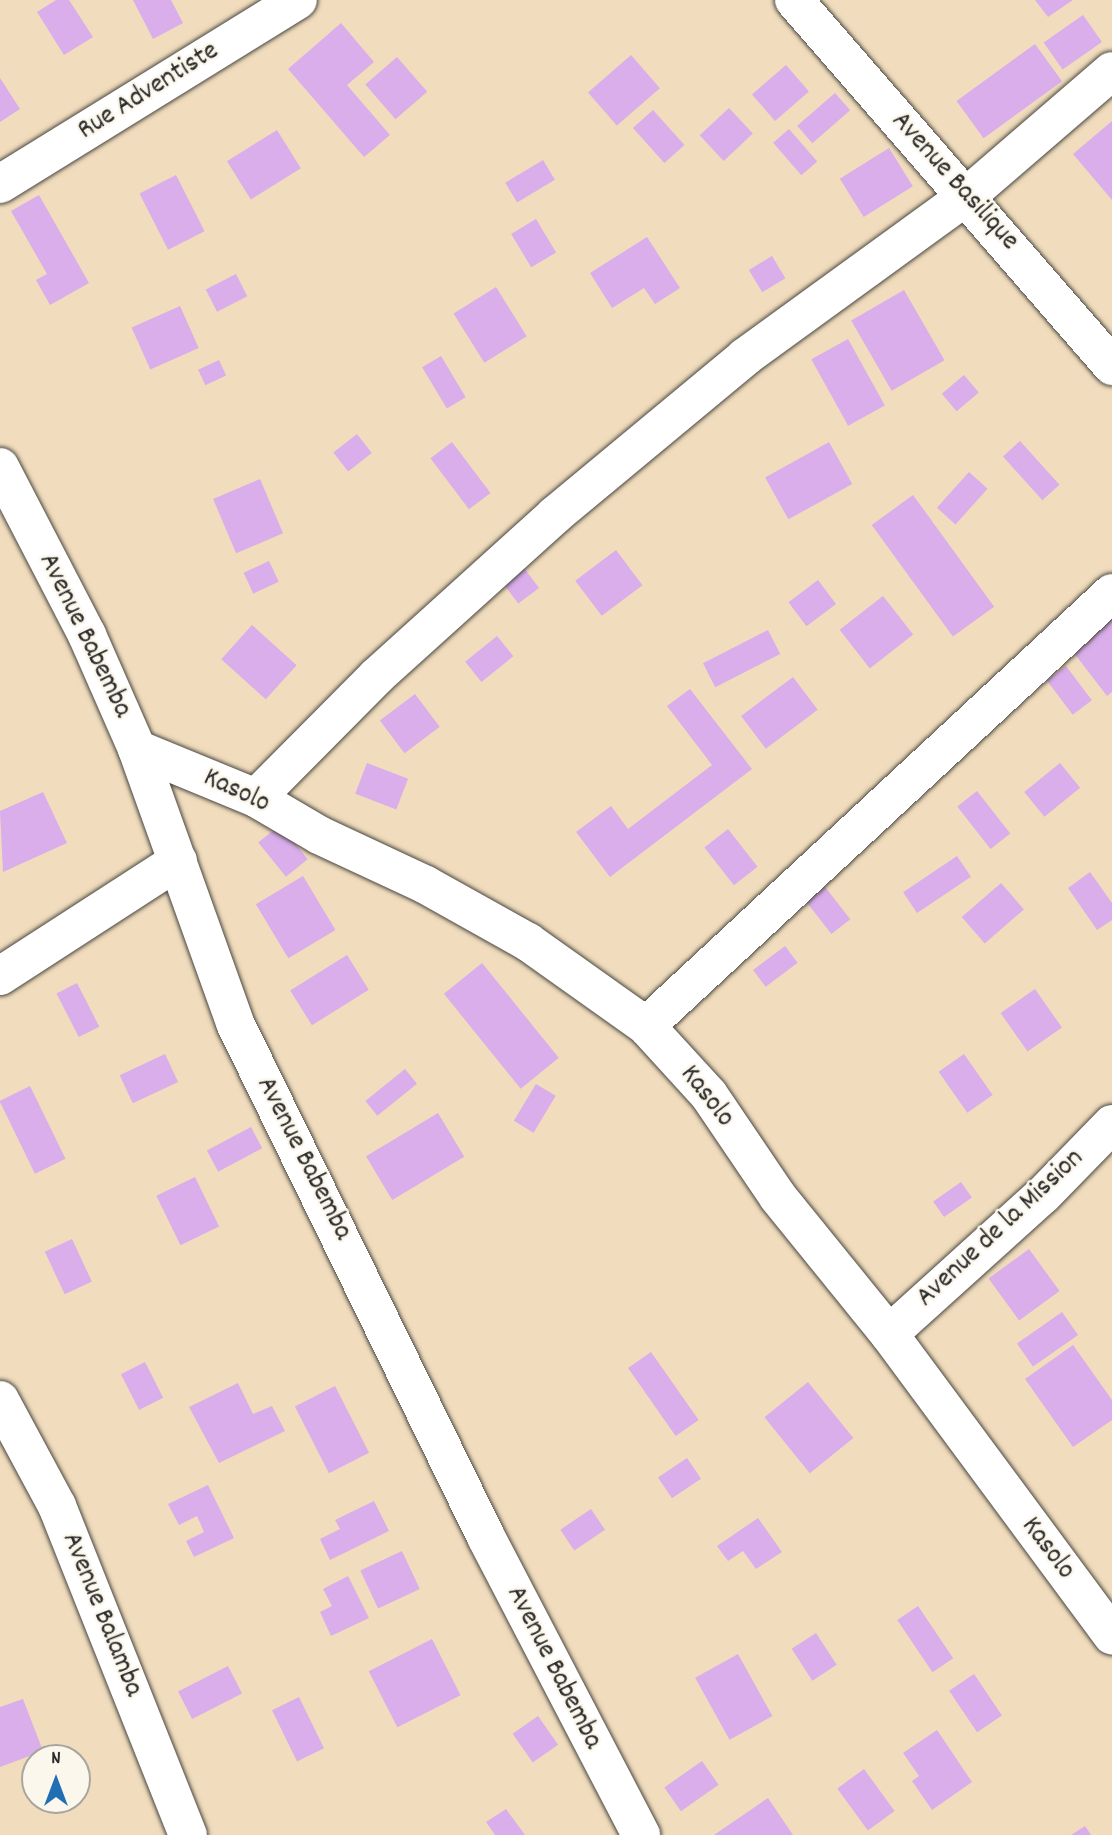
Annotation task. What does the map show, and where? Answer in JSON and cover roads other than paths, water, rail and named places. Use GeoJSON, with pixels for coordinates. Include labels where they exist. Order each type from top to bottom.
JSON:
{"type":"FeatureCollection","features":[{"type":"Feature","properties":{"kind":"street","name":"Rue Adventiste"},"geometry":{"type":"LineString","coordinates":[[0,184],[298,0]]}},
{"type":"Feature","properties":{"kind":"street","name":"Avenue Basilique"},"geometry":{"type":"LineString","coordinates":[[794,0],[1112,366]]}},
{"type":"Feature","properties":{"kind":"street"},"geometry":{"type":"LineString","coordinates":[[256,798],[377,676],[555,515],[745,358],[967,196],[1112,71]]}},
{"type":"Feature","properties":{"kind":"street","name":"Avenue Babemba"},"geometry":{"type":"LineString","coordinates":[[0,467],[88,635],[137,749],[235,1023],[485,1537],[642,1835]]}},
{"type":"Feature","properties":{"kind":"street"},"geometry":{"type":"LineString","coordinates":[[646,1026],[1112,593]]}},
{"type":"Feature","properties":{"kind":"street","name":"Kasolo"},"geometry":{"type":"LineString","coordinates":[[137,749],[256,798],[528,942],[646,1026],[709,1095],[778,1197],[889,1334],[1112,1635]]}},
{"type":"Feature","properties":{"kind":"street"},"geometry":{"type":"LineString","coordinates":[[0,976],[178,861]]}},
{"type":"Feature","properties":{"kind":"street","name":"Avenue de la Mission"},"geometry":{"type":"LineString","coordinates":[[889,1334],[1043,1195],[1112,1124]]}},
{"type":"Feature","properties":{"kind":"street","name":"Avenue Balamba"},"geometry":{"type":"LineString","coordinates":[[0,1400],[57,1506],[188,1835]]}}]}
